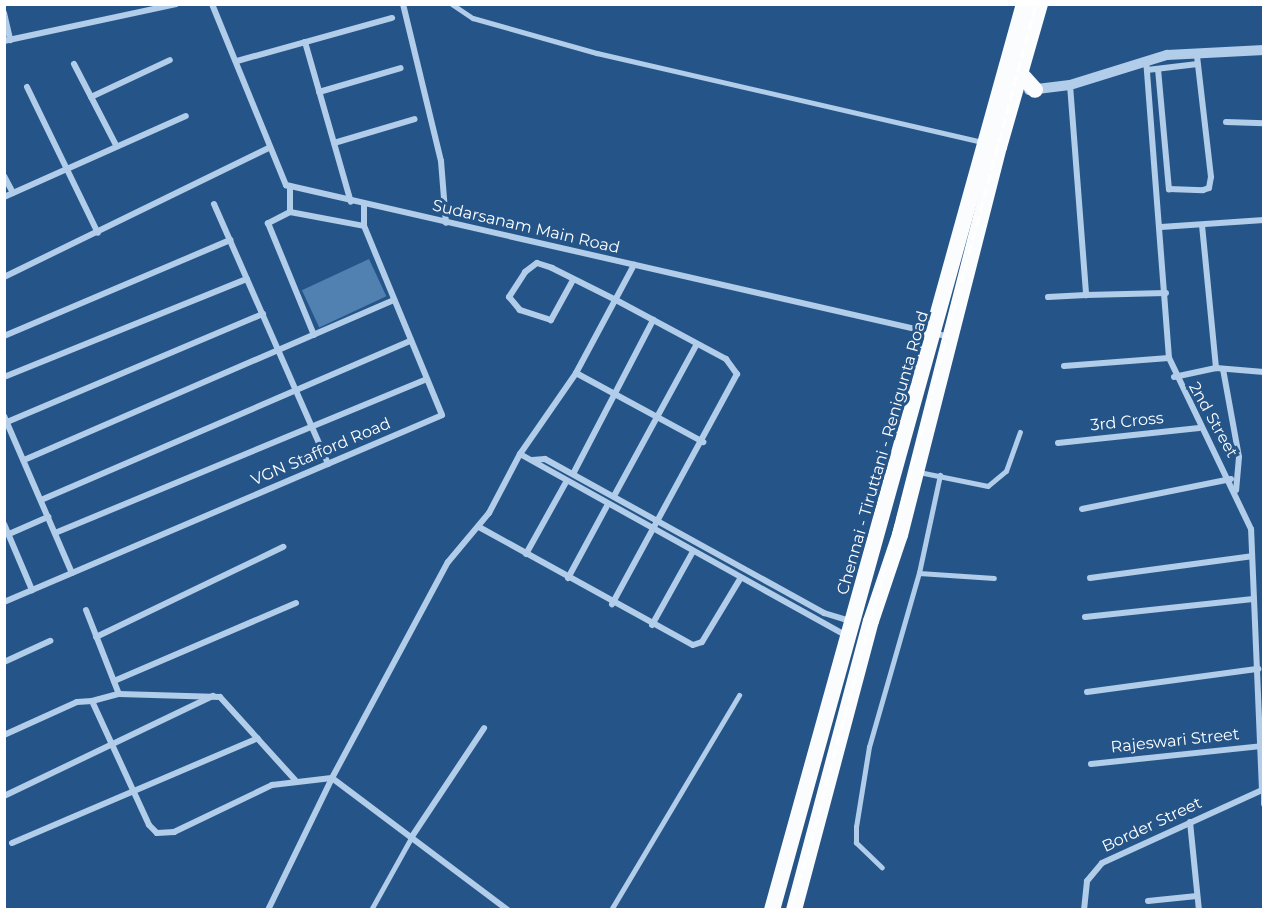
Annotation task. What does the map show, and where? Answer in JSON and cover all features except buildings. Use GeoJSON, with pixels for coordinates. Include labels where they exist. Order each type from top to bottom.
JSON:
{"type":"FeatureCollection","features":[{"type":"Feature","properties":{"kind":"highway","name":"Chennai - Tiruttani - Renigunta Road"},"geometry":{"type":"LineString","coordinates":[[794,909],[953,337],[1008,91],[1024,4]]}},
{"type":"Feature","properties":{"kind":"highway","name":"Chennai - Tiruttani - Renigunta Road"},"geometry":{"type":"LineString","coordinates":[[772,909],[853,630],[986,144],[1008,91],[1019,72],[1041,4]]}},
{"type":"Feature","properties":{"kind":"highway"},"geometry":{"type":"LineString","coordinates":[[1019,72],[1035,90]]}},
{"type":"Feature","properties":{"kind":"street"},"geometry":{"type":"LineString","coordinates":[[4,13],[7,41],[176,4]]}},
{"type":"Feature","properties":{"kind":"street"},"geometry":{"type":"LineString","coordinates":[[403,4],[441,161],[446,223]]}},
{"type":"Feature","properties":{"kind":"street"},"geometry":{"type":"LineString","coordinates":[[217,5],[277,171],[290,186],[290,212]]}},
{"type":"Feature","properties":{"kind":"street"},"geometry":{"type":"LineString","coordinates":[[237,61],[392,18]]}},
{"type":"Feature","properties":{"kind":"street"},"geometry":{"type":"LineString","coordinates":[[305,42],[351,202]]}},
{"type":"Feature","properties":{"kind":"street"},"geometry":{"type":"LineString","coordinates":[[1008,91],[1070,85],[1147,65],[1263,50]]}},
{"type":"Feature","properties":{"kind":"street"},"geometry":{"type":"LineString","coordinates":[[91,97],[170,60]]}},
{"type":"Feature","properties":{"kind":"street"},"geometry":{"type":"LineString","coordinates":[[1158,69],[1169,189],[1203,190],[1209,188],[1211,177],[1198,60]]}},
{"type":"Feature","properties":{"kind":"street"},"geometry":{"type":"LineString","coordinates":[[1147,65],[1158,69],[1198,60]]}},
{"type":"Feature","properties":{"kind":"street"},"geometry":{"type":"LineString","coordinates":[[74,64],[116,145]]}},
{"type":"Feature","properties":{"kind":"street","name":"2nd Street"},"geometry":{"type":"LineString","coordinates":[[1147,65],[1166,292],[1169,358],[1174,377],[1199,428],[1231,479],[1251,529],[1263,804]]}},
{"type":"Feature","properties":{"kind":"street"},"geometry":{"type":"LineString","coordinates":[[319,92],[401,68]]}},
{"type":"Feature","properties":{"kind":"street"},"geometry":{"type":"LineString","coordinates":[[1070,85],[1086,295]]}},
{"type":"Feature","properties":{"kind":"street"},"geometry":{"type":"LineString","coordinates":[[27,87],[98,233]]}},
{"type":"Feature","properties":{"kind":"street"},"geometry":{"type":"LineString","coordinates":[[4,197],[116,145],[186,116]]}},
{"type":"Feature","properties":{"kind":"street"},"geometry":{"type":"LineString","coordinates":[[334,143],[415,119]]}},
{"type":"Feature","properties":{"kind":"street"},"geometry":{"type":"LineString","coordinates":[[1226,122],[1263,123]]}},
{"type":"Feature","properties":{"kind":"street"},"geometry":{"type":"LineString","coordinates":[[4,278],[269,148]]}},
{"type":"Feature","properties":{"kind":"street"},"geometry":{"type":"LineString","coordinates":[[4,176],[13,193]]}},
{"type":"Feature","properties":{"kind":"street","name":"Sudarsanam Main Road"},"geometry":{"type":"LineString","coordinates":[[290,186],[364,205],[953,337]]}},
{"type":"Feature","properties":{"kind":"street"},"geometry":{"type":"LineString","coordinates":[[214,204],[328,464]]}},
{"type":"Feature","properties":{"kind":"street","name":"VGN Stafford Road"},"geometry":{"type":"LineString","coordinates":[[4,602],[442,415],[364,226],[364,205]]}},
{"type":"Feature","properties":{"kind":"street"},"geometry":{"type":"LineString","coordinates":[[314,335],[268,223],[290,212],[364,226]]}},
{"type":"Feature","properties":{"kind":"street"},"geometry":{"type":"LineString","coordinates":[[1161,227],[1263,220]]}},
{"type":"Feature","properties":{"kind":"street"},"geometry":{"type":"LineString","coordinates":[[1202,225],[1220,369],[1239,457],[1236,491]]}},
{"type":"Feature","properties":{"kind":"street"},"geometry":{"type":"LineString","coordinates":[[4,336],[230,240]]}},
{"type":"Feature","properties":{"kind":"street"},"geometry":{"type":"LineString","coordinates":[[573,280],[551,320],[520,310],[509,297],[525,272],[537,263],[616,300],[733,363],[737,374],[660,522],[612,604]]}},
{"type":"Feature","properties":{"kind":"street"},"geometry":{"type":"LineString","coordinates":[[268,909],[332,778],[448,562],[479,527],[520,454],[576,373],[634,265]]}},
{"type":"Feature","properties":{"kind":"street"},"geometry":{"type":"LineString","coordinates":[[4,377],[247,279]]}},
{"type":"Feature","properties":{"kind":"street"},"geometry":{"type":"LineString","coordinates":[[1048,297],[1166,292]]}},
{"type":"Feature","properties":{"kind":"street"},"geometry":{"type":"LineString","coordinates":[[24,460],[394,300]]}},
{"type":"Feature","properties":{"kind":"street"},"geometry":{"type":"LineString","coordinates":[[72,573],[6,419],[262,314]]}},
{"type":"Feature","properties":{"kind":"street"},"geometry":{"type":"LineString","coordinates":[[573,474],[653,320]]}},
{"type":"Feature","properties":{"kind":"street"},"geometry":{"type":"LineString","coordinates":[[41,500],[411,341]]}},
{"type":"Feature","properties":{"kind":"street"},"geometry":{"type":"LineString","coordinates":[[614,496],[697,344]]}},
{"type":"Feature","properties":{"kind":"street"},"geometry":{"type":"LineString","coordinates":[[1064,366],[1169,358]]}},
{"type":"Feature","properties":{"kind":"street"},"geometry":{"type":"LineString","coordinates":[[1174,377],[1220,369],[1263,372]]}},
{"type":"Feature","properties":{"kind":"street"},"geometry":{"type":"LineString","coordinates":[[576,373],[703,442]]}},
{"type":"Feature","properties":{"kind":"street"},"geometry":{"type":"LineString","coordinates":[[55,533],[426,379]]}},
{"type":"Feature","properties":{"kind":"street","name":"3rd Cross"},"geometry":{"type":"LineString","coordinates":[[1058,443],[1199,428]]}},
{"type":"Feature","properties":{"kind":"street"},"geometry":{"type":"LineString","coordinates":[[520,454],[756,588],[853,630]]}},
{"type":"Feature","properties":{"kind":"street"},"geometry":{"type":"LineString","coordinates":[[532,460],[545,459],[853,630]]}},
{"type":"Feature","properties":{"kind":"street"},"geometry":{"type":"LineString","coordinates":[[1082,509],[1231,479]]}},
{"type":"Feature","properties":{"kind":"street"},"geometry":{"type":"LineString","coordinates":[[526,554],[566,482]]}},
{"type":"Feature","properties":{"kind":"street"},"geometry":{"type":"LineString","coordinates":[[568,578],[608,506]]}},
{"type":"Feature","properties":{"kind":"street"},"geometry":{"type":"LineString","coordinates":[[9,534],[48,517]]}},
{"type":"Feature","properties":{"kind":"street"},"geometry":{"type":"LineString","coordinates":[[4,524],[32,590]]}},
{"type":"Feature","properties":{"kind":"street"},"geometry":{"type":"LineString","coordinates":[[479,527],[612,604],[698,645],[740,579]]}},
{"type":"Feature","properties":{"kind":"street"},"geometry":{"type":"LineString","coordinates":[[96,637],[283,547]]}},
{"type":"Feature","properties":{"kind":"street"},"geometry":{"type":"LineString","coordinates":[[652,625],[692,553]]}},
{"type":"Feature","properties":{"kind":"street"},"geometry":{"type":"LineString","coordinates":[[1090,578],[1252,556]]}},
{"type":"Feature","properties":{"kind":"street"},"geometry":{"type":"LineString","coordinates":[[756,588],[762,578]]}},
{"type":"Feature","properties":{"kind":"street"},"geometry":{"type":"LineString","coordinates":[[1085,617],[1253,598]]}},
{"type":"Feature","properties":{"kind":"street"},"geometry":{"type":"LineString","coordinates":[[114,681],[296,603]]}},
{"type":"Feature","properties":{"kind":"street"},"geometry":{"type":"LineString","coordinates":[[86,610],[119,694]]}},
{"type":"Feature","properties":{"kind":"street"},"geometry":{"type":"LineString","coordinates":[[4,662],[50,641]]}},
{"type":"Feature","properties":{"kind":"street"},"geometry":{"type":"LineString","coordinates":[[1087,692],[1258,669]]}},
{"type":"Feature","properties":{"kind":"street"},"geometry":{"type":"LineString","coordinates":[[4,735],[77,702],[92,701],[119,694],[214,695],[228,701],[296,781]]}},
{"type":"Feature","properties":{"kind":"street"},"geometry":{"type":"LineString","coordinates":[[4,796],[113,746],[214,695]]}},
{"type":"Feature","properties":{"kind":"street"},"geometry":{"type":"LineString","coordinates":[[92,701],[148,825],[166,834],[272,785],[332,778],[508,909]]}},
{"type":"Feature","properties":{"kind":"street"},"geometry":{"type":"LineString","coordinates":[[411,838],[484,728]]}},
{"type":"Feature","properties":{"kind":"street"},"geometry":{"type":"LineString","coordinates":[[12,843],[258,738]]}},
{"type":"Feature","properties":{"kind":"street","name":"Rajeswari Street"},"geometry":{"type":"LineString","coordinates":[[1091,764],[1261,746]]}},
{"type":"Feature","properties":{"kind":"street","name":"Border Street"},"geometry":{"type":"LineString","coordinates":[[1084,909],[1091,871],[1263,789]]}},
{"type":"Feature","properties":{"kind":"street"},"geometry":{"type":"LineString","coordinates":[[1190,822],[1199,909]]}},
{"type":"Feature","properties":{"kind":"street"},"geometry":{"type":"LineString","coordinates":[[1148,901],[1197,896]]}},
{"type":"Feature","properties":{"kind":"lane"},"geometry":{"type":"LineString","coordinates":[[452,4],[473,18],[597,52],[986,144]]}},
{"type":"Feature","properties":{"kind":"lane"},"geometry":{"type":"LineString","coordinates":[[916,472],[988,486],[999,480],[1020,432]]}},
{"type":"Feature","properties":{"kind":"lane"},"geometry":{"type":"LineString","coordinates":[[882,868],[854,837],[869,747],[919,573],[940,475]]}},
{"type":"Feature","properties":{"kind":"lane"},"geometry":{"type":"LineString","coordinates":[[919,573],[994,578]]}},
{"type":"Feature","properties":{"kind":"lane"},"geometry":{"type":"LineString","coordinates":[[610,909],[739,695]]}},
{"type":"Feature","properties":{"kind":"lane"},"geometry":{"type":"LineString","coordinates":[[371,909],[411,838]]}},
{"type":"Feature","properties":{"kind":"railway"},"geometry":{"type":"LineString","coordinates":[[788,910],[807,856],[1036,4]]}}]}
